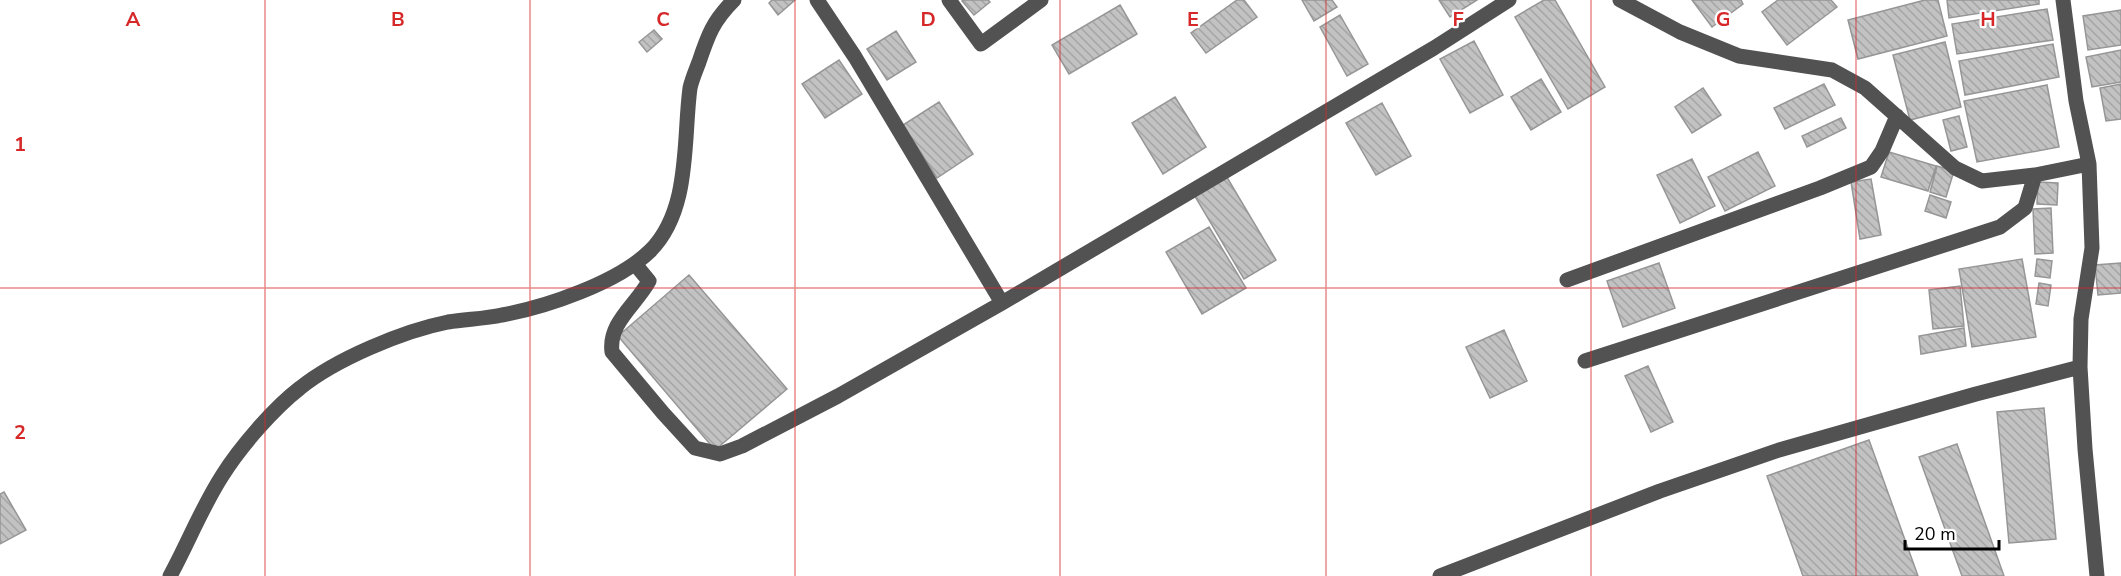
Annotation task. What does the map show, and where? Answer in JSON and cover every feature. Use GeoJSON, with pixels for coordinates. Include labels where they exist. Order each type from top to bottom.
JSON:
{"type":"FeatureCollection","features":[{"type":"Feature","properties":{"kind":"street"},"geometry":{"type":"LineString","coordinates":[[170,576],[223,475],[246,445],[300,387],[339,364],[409,331],[536,308],[577,293],[635,264],[652,249],[667,226],[680,196],[691,86],[709,31],[734,0]]}},
{"type":"Feature","properties":{"kind":"street"},"geometry":{"type":"LineString","coordinates":[[817,0],[861,66],[1002,303]]}},
{"type":"Feature","properties":{"kind":"street"},"geometry":{"type":"LineString","coordinates":[[949,0],[981,44],[1041,0]]}},
{"type":"Feature","properties":{"kind":"street"},"geometry":{"type":"LineString","coordinates":[[635,264],[649,281],[616,325],[610,342],[612,351],[695,448],[720,454],[742,446],[838,396],[1002,303],[1434,48],[1509,0]]}},
{"type":"Feature","properties":{"kind":"street"},"geometry":{"type":"LineString","coordinates":[[1620,0],[1680,32],[1739,56],[1832,70],[1865,88],[1955,168],[1982,181],[2035,175],[2089,164]]}},
{"type":"Feature","properties":{"kind":"street"},"geometry":{"type":"LineString","coordinates":[[2063,0],[2076,101],[2089,164],[2092,248],[2081,319],[2080,367],[2085,461],[2097,576]]}},
{"type":"Feature","properties":{"kind":"street"},"geometry":{"type":"LineString","coordinates":[[1567,280],[1820,188],[1870,167],[1882,151],[1897,116]]}},
{"type":"Feature","properties":{"kind":"street"},"geometry":{"type":"LineString","coordinates":[[1585,361],[2000,227],[2025,208],[2035,175]]}},
{"type":"Feature","properties":{"kind":"street"},"geometry":{"type":"LineString","coordinates":[[1440,576],[1660,491],[1779,450],[2080,367]]}},
{"type":"Feature","properties":{"kind":"building"},"geometry":{"type":"Polygon","coordinates":[[[772,0],[795,0],[778,15],[769,3],[772,0]]]}},
{"type":"Feature","properties":{"kind":"building"},"geometry":{"type":"Polygon","coordinates":[[[988,0],[990,2],[974,15],[962,1],[988,0]]]}},
{"type":"Feature","properties":{"kind":"building"},"geometry":{"type":"Polygon","coordinates":[[[1237,0],[1244,0],[1257,17],[1206,53],[1191,33],[1237,0]]]}},
{"type":"Feature","properties":{"kind":"building"},"geometry":{"type":"Polygon","coordinates":[[[1302,0],[1332,0],[1337,7],[1314,21],[1302,0]]]}},
{"type":"Feature","properties":{"kind":"building"},"geometry":{"type":"Polygon","coordinates":[[[1439,0],[1477,0],[1450,17],[1439,0]]]}},
{"type":"Feature","properties":{"kind":"building"},"geometry":{"type":"Polygon","coordinates":[[[1544,0],[1555,0],[1605,87],[1568,109],[1515,17],[1544,0]]]}},
{"type":"Feature","properties":{"kind":"building"},"geometry":{"type":"Polygon","coordinates":[[[1692,0],[1741,0],[1743,4],[1712,27],[1692,0]]]}},
{"type":"Feature","properties":{"kind":"building"},"geometry":{"type":"Polygon","coordinates":[[[1778,0],[1831,0],[1837,7],[1787,45],[1762,12],[1778,0]]]}},
{"type":"Feature","properties":{"kind":"building"},"geometry":{"type":"Polygon","coordinates":[[[1925,0],[1938,0],[1947,36],[1858,59],[1848,20],[1925,0]]]}},
{"type":"Feature","properties":{"kind":"building"},"geometry":{"type":"Polygon","coordinates":[[[1947,0],[2039,0],[2039,4],[1949,18],[1947,0]]]}},
{"type":"Feature","properties":{"kind":"building"},"geometry":{"type":"Polygon","coordinates":[[[1120,5],[1137,34],[1069,74],[1052,45],[1120,5]]]}},
{"type":"Feature","properties":{"kind":"building"},"geometry":{"type":"Polygon","coordinates":[[[2047,9],[2053,40],[1957,54],[1952,24],[2047,9]]]}},
{"type":"Feature","properties":{"kind":"building"},"geometry":{"type":"Polygon","coordinates":[[[2121,10],[2121,45],[2088,50],[2083,16],[2121,10]]]}},
{"type":"Feature","properties":{"kind":"building"},"geometry":{"type":"Polygon","coordinates":[[[1340,15],[1368,64],[1347,76],[1320,27],[1340,15]]]}},
{"type":"Feature","properties":{"kind":"building"},"geometry":{"type":"Polygon","coordinates":[[[654,30],[662,39],[647,52],[639,42],[654,30]]]}},
{"type":"Feature","properties":{"kind":"building"},"geometry":{"type":"Polygon","coordinates":[[[896,31],[916,62],[887,80],[867,49],[896,31]]]}},
{"type":"Feature","properties":{"kind":"building"},"geometry":{"type":"Polygon","coordinates":[[[1474,41],[1503,95],[1470,113],[1440,59],[1474,41]]]}},
{"type":"Feature","properties":{"kind":"building"},"geometry":{"type":"Polygon","coordinates":[[[1945,42],[1961,107],[1910,120],[1893,55],[1945,42]]]}},
{"type":"Feature","properties":{"kind":"building"},"geometry":{"type":"Polygon","coordinates":[[[2053,44],[2059,77],[1965,95],[1959,61],[2053,44]]]}},
{"type":"Feature","properties":{"kind":"building"},"geometry":{"type":"Polygon","coordinates":[[[2121,50],[2121,82],[2092,87],[2086,57],[2121,50]]]}},
{"type":"Feature","properties":{"kind":"building"},"geometry":{"type":"Polygon","coordinates":[[[839,60],[862,94],[825,118],[802,84],[839,60]]]}},
{"type":"Feature","properties":{"kind":"building"},"geometry":{"type":"Polygon","coordinates":[[[1541,79],[1561,112],[1531,130],[1511,97],[1541,79]]]}},
{"type":"Feature","properties":{"kind":"building"},"geometry":{"type":"Polygon","coordinates":[[[1824,84],[1835,105],[1785,129],[1774,108],[1824,84]]]}},
{"type":"Feature","properties":{"kind":"building"},"geometry":{"type":"Polygon","coordinates":[[[2121,84],[2121,119],[2106,121],[2100,88],[2121,84]]]}},
{"type":"Feature","properties":{"kind":"building"},"geometry":{"type":"Polygon","coordinates":[[[2047,85],[2059,147],[1977,162],[1964,101],[2047,85]]]}},
{"type":"Feature","properties":{"kind":"building"},"geometry":{"type":"Polygon","coordinates":[[[1703,88],[1721,115],[1692,133],[1675,107],[1703,88]]]}},
{"type":"Feature","properties":{"kind":"building"},"geometry":{"type":"Polygon","coordinates":[[[1175,97],[1206,147],[1163,174],[1132,123],[1175,97]]]}},
{"type":"Feature","properties":{"kind":"building"},"geometry":{"type":"Polygon","coordinates":[[[939,102],[973,154],[937,178],[903,125],[939,102]]]}},
{"type":"Feature","properties":{"kind":"building"},"geometry":{"type":"Polygon","coordinates":[[[1382,103],[1411,156],[1376,175],[1346,123],[1382,103]]]}},
{"type":"Feature","properties":{"kind":"building"},"geometry":{"type":"Polygon","coordinates":[[[1959,116],[1967,147],[1951,151],[1943,120],[1959,116]]]}},
{"type":"Feature","properties":{"kind":"building"},"geometry":{"type":"Polygon","coordinates":[[[1841,118],[1846,128],[1807,147],[1802,136],[1841,118]]]}},
{"type":"Feature","properties":{"kind":"building"},"geometry":{"type":"Polygon","coordinates":[[[1758,152],[1775,186],[1725,211],[1708,177],[1758,152]]]}},
{"type":"Feature","properties":{"kind":"building"},"geometry":{"type":"Polygon","coordinates":[[[1889,152],[1936,166],[1928,191],[1881,177],[1889,152]]]}},
{"type":"Feature","properties":{"kind":"building"},"geometry":{"type":"Polygon","coordinates":[[[1692,159],[1715,206],[1680,223],[1657,175],[1692,159]]]}},
{"type":"Feature","properties":{"kind":"building"},"geometry":{"type":"Polygon","coordinates":[[[1937,166],[1954,171],[1946,197],[1930,192],[1937,166]]]}},
{"type":"Feature","properties":{"kind":"building"},"geometry":{"type":"Polygon","coordinates":[[[1225,174],[1276,260],[1244,279],[1193,193],[1225,174]]]}},
{"type":"Feature","properties":{"kind":"building"},"geometry":{"type":"Polygon","coordinates":[[[1871,179],[1881,235],[1860,239],[1851,182],[1871,179]]]}},
{"type":"Feature","properties":{"kind":"building"},"geometry":{"type":"Polygon","coordinates":[[[2038,182],[2058,183],[2057,205],[2037,204],[2038,182]]]}},
{"type":"Feature","properties":{"kind":"building"},"geometry":{"type":"Polygon","coordinates":[[[1930,195],[1951,202],[1946,218],[1925,211],[1930,195]]]}},
{"type":"Feature","properties":{"kind":"building"},"geometry":{"type":"Polygon","coordinates":[[[2051,208],[2053,253],[2035,254],[2033,209],[2051,208]]]}},
{"type":"Feature","properties":{"kind":"building"},"geometry":{"type":"Polygon","coordinates":[[[1209,227],[1246,288],[1202,314],[1166,252],[1209,227]]]}},
{"type":"Feature","properties":{"kind":"building"},"geometry":{"type":"Polygon","coordinates":[[[2022,259],[2036,337],[1972,347],[1959,269],[2022,259]]]}},
{"type":"Feature","properties":{"kind":"building"},"geometry":{"type":"Polygon","coordinates":[[[2037,259],[2052,261],[2050,278],[2035,276],[2037,259]]]}},
{"type":"Feature","properties":{"kind":"building"},"geometry":{"type":"Polygon","coordinates":[[[1659,263],[1675,308],[1623,327],[1607,281],[1659,263]]]}},
{"type":"Feature","properties":{"kind":"building"},"geometry":{"type":"Polygon","coordinates":[[[2121,263],[2121,293],[2098,295],[2095,265],[2121,263]]]}},
{"type":"Feature","properties":{"kind":"building"},"geometry":{"type":"Polygon","coordinates":[[[689,275],[787,389],[715,450],[618,336],[689,275]]]}},
{"type":"Feature","properties":{"kind":"building"},"geometry":{"type":"Polygon","coordinates":[[[2039,283],[2051,285],[2048,306],[2036,304],[2039,283]]]}},
{"type":"Feature","properties":{"kind":"building"},"geometry":{"type":"Polygon","coordinates":[[[1960,286],[1964,326],[1933,329],[1929,290],[1960,286]]]}},
{"type":"Feature","properties":{"kind":"building"},"geometry":{"type":"Polygon","coordinates":[[[1964,328],[1966,346],[1921,354],[1919,336],[1964,328]]]}},
{"type":"Feature","properties":{"kind":"building"},"geometry":{"type":"Polygon","coordinates":[[[1504,330],[1527,381],[1490,398],[1466,347],[1504,330]]]}},
{"type":"Feature","properties":{"kind":"building"},"geometry":{"type":"Polygon","coordinates":[[[1648,366],[1673,422],[1651,432],[1625,376],[1648,366]]]}},
{"type":"Feature","properties":{"kind":"building"},"geometry":{"type":"Polygon","coordinates":[[[2044,408],[2056,539],[2009,543],[1997,412],[2044,408]]]}},
{"type":"Feature","properties":{"kind":"building"},"geometry":{"type":"Polygon","coordinates":[[[1869,440],[1918,576],[1803,576],[1767,476],[1869,440]]]}},
{"type":"Feature","properties":{"kind":"building"},"geometry":{"type":"Polygon","coordinates":[[[1957,444],[2004,576],[1962,576],[1919,457],[1957,444]]]}},
{"type":"Feature","properties":{"kind":"building"},"geometry":{"type":"Polygon","coordinates":[[[4,492],[26,530],[0,544],[0,494],[4,492]]]}}]}
